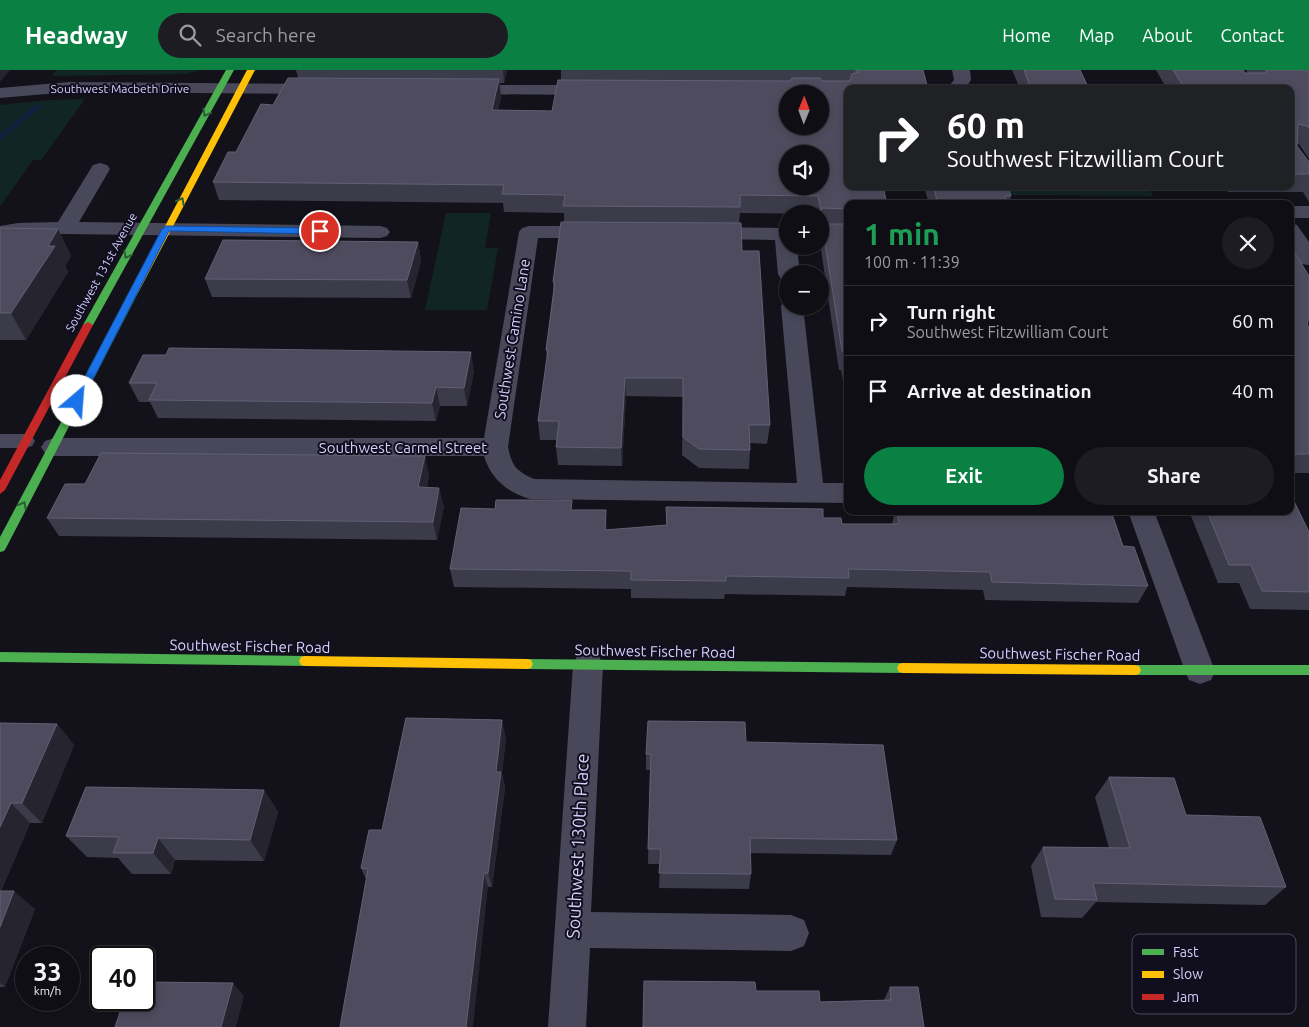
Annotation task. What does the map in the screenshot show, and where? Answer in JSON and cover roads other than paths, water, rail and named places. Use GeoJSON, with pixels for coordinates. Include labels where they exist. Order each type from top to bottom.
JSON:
{"type":"FeatureCollection","features":[{"type":"Feature","properties":{"kind":"street","name":"Southwest 131st Avenue"},"geometry":{"type":"LineString","coordinates":[[0,490],[141,229],[230,70]]}},
{"type":"Feature","properties":{"kind":"street"},"geometry":{"type":"LineString","coordinates":[[0,548],[251,70]]}},
{"type":"Feature","properties":{"kind":"street","name":"Southwest Macbeth Drive"},"geometry":{"type":"LineString","coordinates":[[0,93],[69,87],[334,89]]}},
{"type":"Feature","properties":{"kind":"street"},"geometry":{"type":"LineString","coordinates":[[442,89],[610,90]]}},
{"type":"Feature","properties":{"kind":"street"},"geometry":{"type":"LineString","coordinates":[[65,228],[100,169]]}},
{"type":"Feature","properties":{"kind":"street"},"geometry":{"type":"LineString","coordinates":[[1294,212],[1309,212]]}},
{"type":"Feature","properties":{"kind":"street"},"geometry":{"type":"LineString","coordinates":[[0,232],[18,229],[65,228],[380,232]]}},
{"type":"Feature","properties":{"kind":"street","name":"Southwest Camino Lane"},"geometry":{"type":"LineString","coordinates":[[495,447],[529,232],[617,232]]}},
{"type":"Feature","properties":{"kind":"street"},"geometry":{"type":"LineString","coordinates":[[686,233],[779,234]]}},
{"type":"Feature","properties":{"kind":"street"},"geometry":{"type":"LineString","coordinates":[[829,234],[844,234]]}},
{"type":"Feature","properties":{"kind":"street"},"geometry":{"type":"LineString","coordinates":[[1294,235],[1309,259]]}},
{"type":"Feature","properties":{"kind":"street"},"geometry":{"type":"LineString","coordinates":[[793,315],[811,492]]}},
{"type":"Feature","properties":{"kind":"street","name":"Southwest Carmel Street"},"geometry":{"type":"LineString","coordinates":[[54,447],[495,447],[498,463],[509,479],[530,489],[844,493]]}},
{"type":"Feature","properties":{"kind":"street"},"geometry":{"type":"LineString","coordinates":[[1142,515],[1200,671]]}},
{"type":"Feature","properties":{"kind":"street","name":"Southwest Fischer Road"},"geometry":{"type":"LineString","coordinates":[[0,657],[588,665],[1200,671],[1309,670]]}},
{"type":"Feature","properties":{"kind":"street","name":"Southwest 130th Place"},"geometry":{"type":"LineString","coordinates":[[567,1027],[588,665]]}},
{"type":"Feature","properties":{"kind":"street"},"geometry":{"type":"LineString","coordinates":[[572,930],[791,933]]}},
{"type":"Feature","properties":{"kind":"lane"},"geometry":{"type":"LineString","coordinates":[[0,441],[25,441]]}},
{"type":"Feature","properties":{"kind":"waterway"},"geometry":{"type":"LineString","coordinates":[[0,139],[39,106]]}}]}
